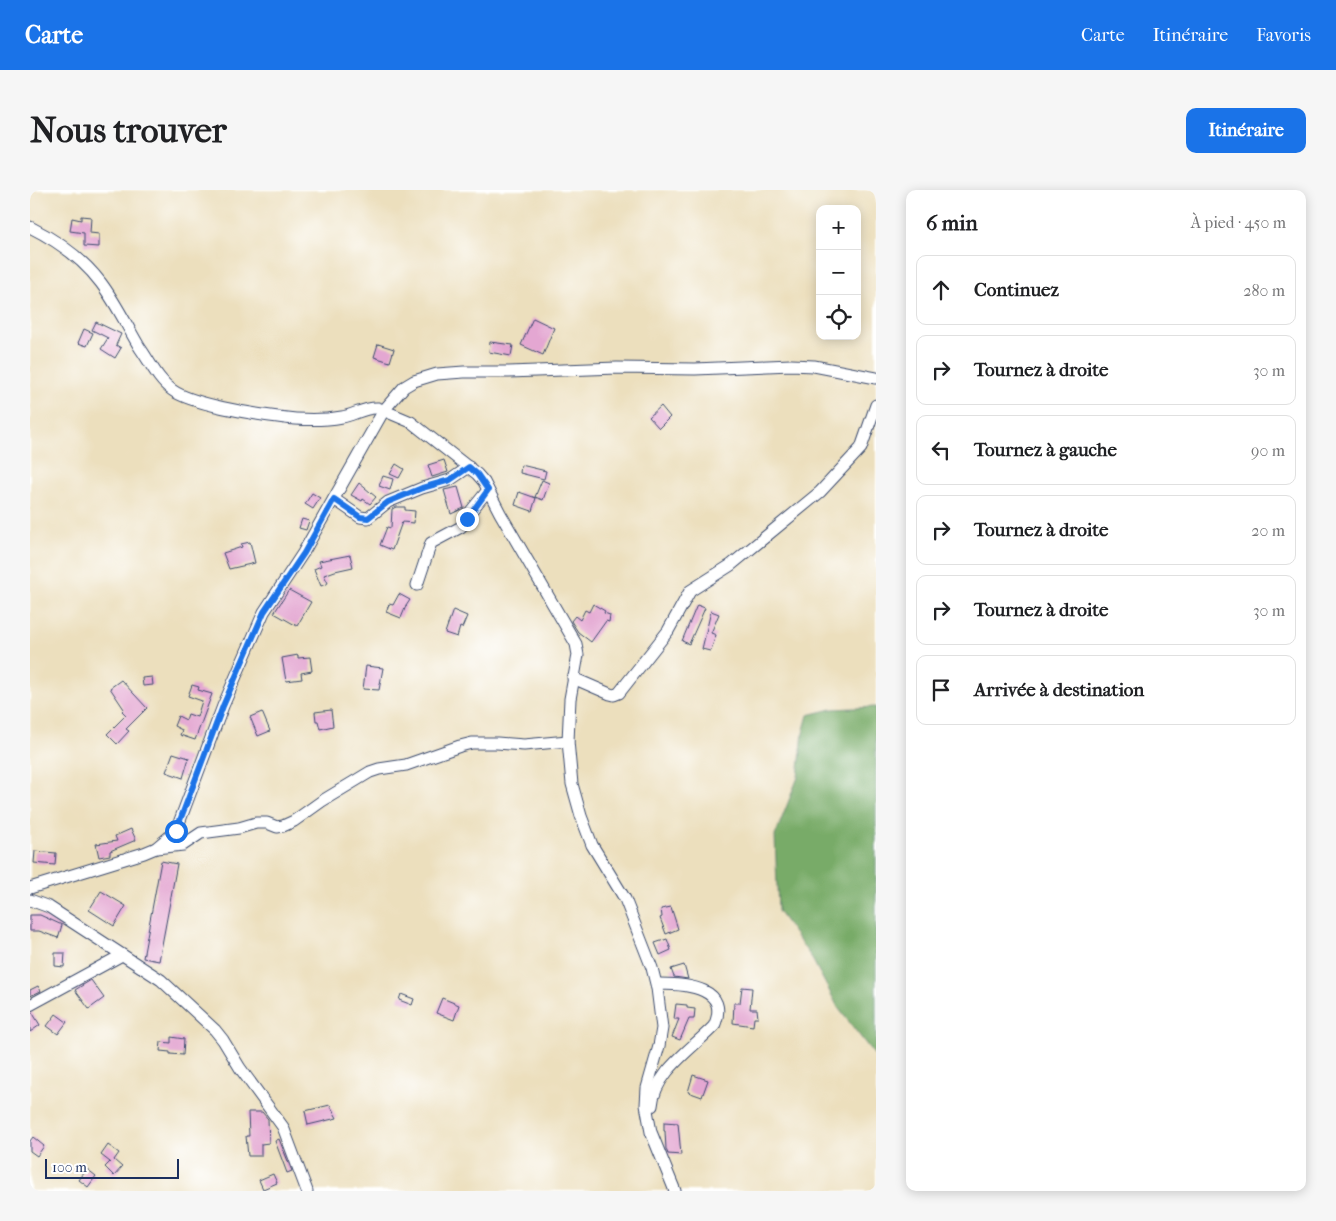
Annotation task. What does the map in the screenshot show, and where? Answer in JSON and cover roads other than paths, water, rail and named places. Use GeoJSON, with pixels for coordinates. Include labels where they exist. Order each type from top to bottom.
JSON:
{"type":"FeatureCollection","features":[{"type":"Feature","properties":{"kind":"street"},"geometry":{"type":"LineString","coordinates":[[30,227],[45,234],[62,246],[92,272],[117,307],[128,329],[162,380],[172,390],[184,396],[231,409],[277,417],[317,420],[343,417],[372,408],[384,410],[411,422],[477,474],[488,490],[576,644],[578,655],[573,678],[568,740],[572,784],[592,845],[625,899],[652,968],[657,988],[662,1028],[647,1088],[646,1105],[651,1132],[675,1191]]}},
{"type":"Feature","properties":{"kind":"street"},"geometry":{"type":"LineString","coordinates":[[173,847],[176,831],[223,706],[264,612],[304,553],[384,410],[404,388],[425,376],[437,374],[791,364],[814,366],[876,378]]}},
{"type":"Feature","properties":{"kind":"street"},"geometry":{"type":"LineString","coordinates":[[573,678],[610,694],[619,693],[668,631],[690,591],[731,565],[820,492],[861,448],[876,405]]}},
{"type":"Feature","properties":{"kind":"street"},"geometry":{"type":"LineString","coordinates":[[334,499],[360,517],[368,518],[388,502],[422,488],[450,480],[469,467]]}},
{"type":"Feature","properties":{"kind":"street"},"geometry":{"type":"LineString","coordinates":[[416,585],[431,543],[461,527],[488,490]]}},
{"type":"Feature","properties":{"kind":"street"},"geometry":{"type":"LineString","coordinates":[[156,848],[183,845],[201,833],[267,823],[277,827],[283,826],[294,821],[370,772],[406,765],[460,746],[472,743],[524,745],[568,740]]}},
{"type":"Feature","properties":{"kind":"street"},"geometry":{"type":"LineString","coordinates":[[30,888],[144,854],[156,848],[176,831]]}},
{"type":"Feature","properties":{"kind":"street"},"geometry":{"type":"LineString","coordinates":[[30,900],[49,907],[161,980],[214,1030],[223,1040],[240,1068],[283,1127],[307,1191]]}},
{"type":"Feature","properties":{"kind":"street"},"geometry":{"type":"LineString","coordinates":[[30,1005],[122,954]]}},
{"type":"Feature","properties":{"kind":"street"},"geometry":{"type":"LineString","coordinates":[[651,1132],[653,1096],[661,1079],[714,1026],[718,1017],[715,1000],[702,988],[660,984],[657,988]]}}]}
